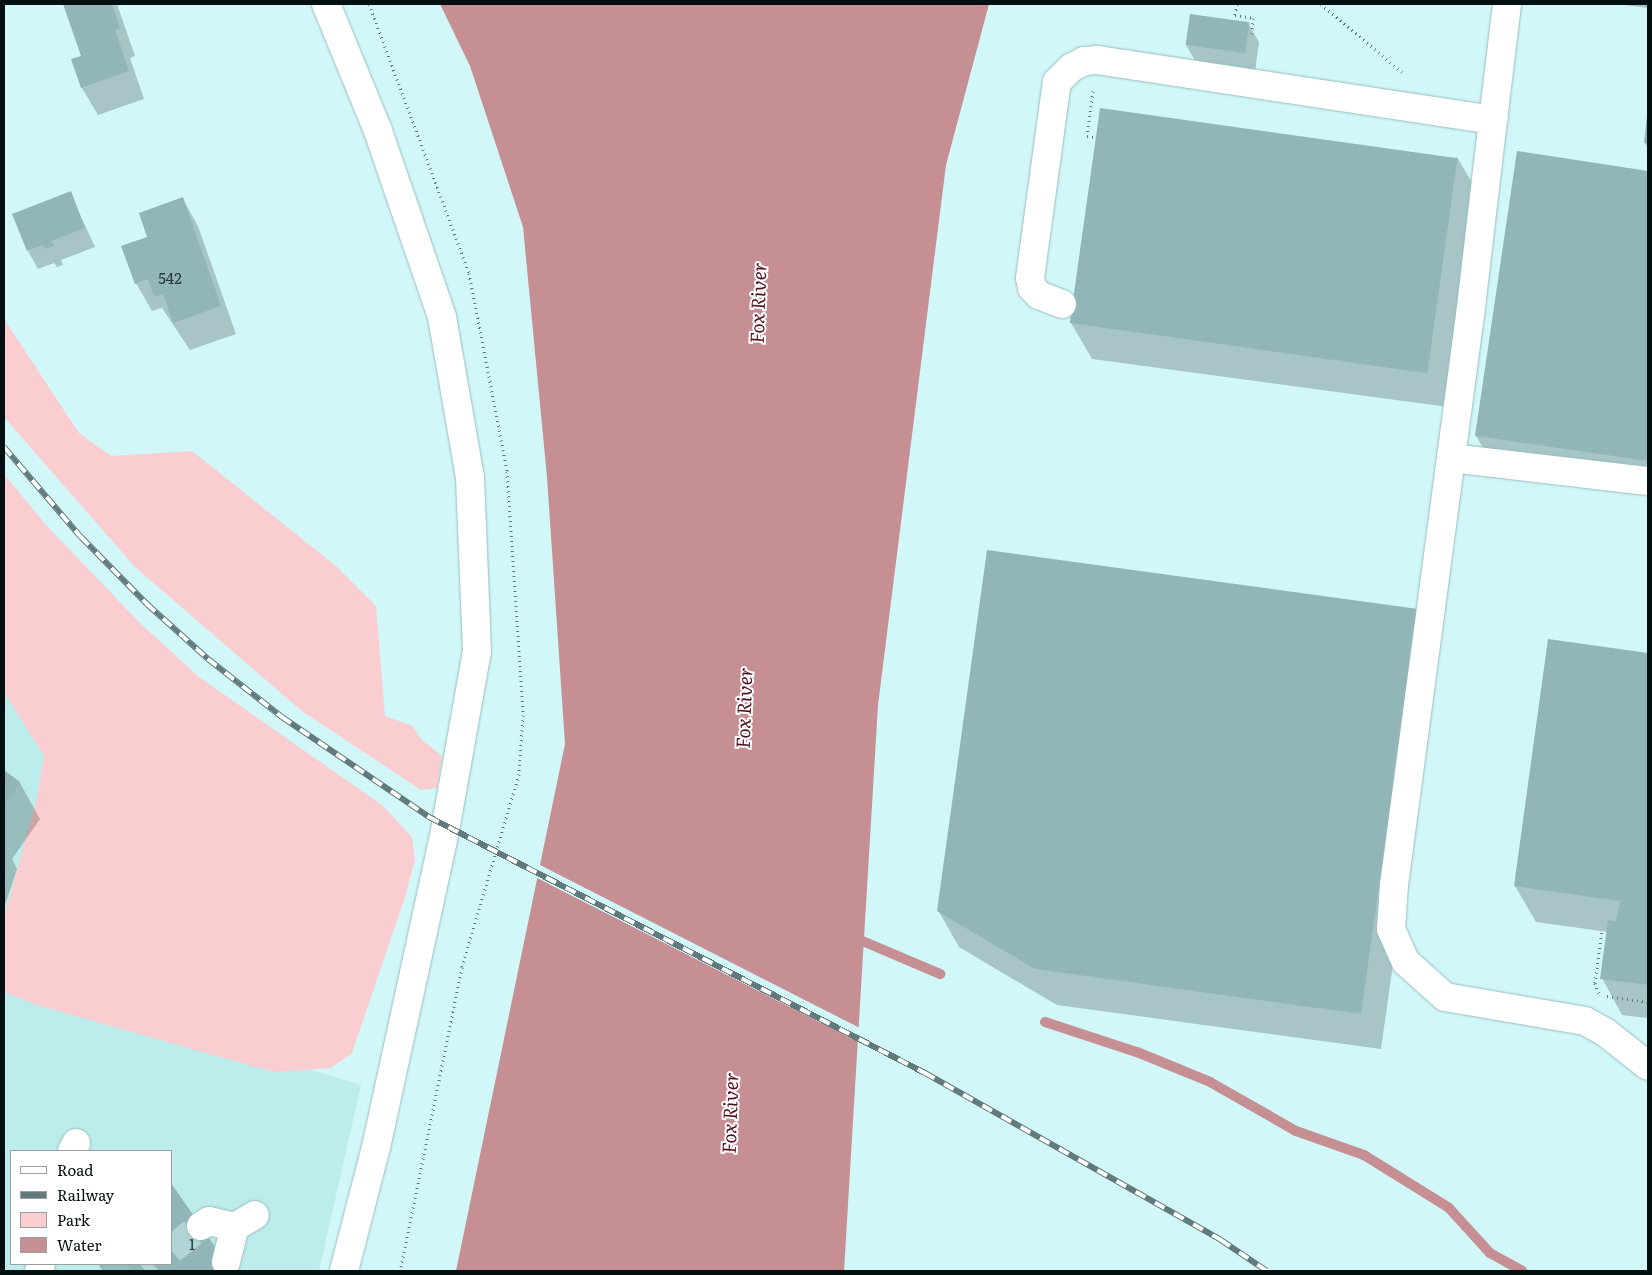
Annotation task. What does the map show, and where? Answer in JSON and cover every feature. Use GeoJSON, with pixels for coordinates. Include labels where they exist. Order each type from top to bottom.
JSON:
{"type":"FeatureCollection","features":[{"type":"Feature","properties":{"kind":"street"},"geometry":{"type":"LineString","coordinates":[[326,4],[378,131],[442,317],[470,476],[477,651],[445,830],[376,1147],[344,1271]]}},
{"type":"Feature","properties":{"kind":"street"},"geometry":{"type":"LineString","coordinates":[[1508,4],[1451,458],[1394,885],[1391,929],[1396,945],[1415,973],[1445,997],[1585,1021],[1605,1032],[1648,1066]]}},
{"type":"Feature","properties":{"kind":"street"},"geometry":{"type":"LineString","coordinates":[[1062,304],[1039,295],[1032,288],[1030,278],[1057,82],[1062,74],[1084,61],[1493,120]]}},
{"type":"Feature","properties":{"kind":"street"},"geometry":{"type":"LineString","coordinates":[[1451,458],[1648,481]]}},
{"type":"Feature","properties":{"kind":"street"},"geometry":{"type":"LineString","coordinates":[[201,1226],[209,1221],[245,1221],[226,1262]]}},
{"type":"Feature","properties":{"kind":"path"},"geometry":{"type":"LineString","coordinates":[[1236,4],[1235,15],[1253,18],[1252,34]]}},
{"type":"Feature","properties":{"kind":"path"},"geometry":{"type":"LineString","coordinates":[[1321,4],[1408,78]]}},
{"type":"Feature","properties":{"kind":"path"},"geometry":{"type":"LineString","coordinates":[[1093,137],[1087,136],[1094,89]]}},
{"type":"Feature","properties":{"kind":"path"},"geometry":{"type":"LineString","coordinates":[[1602,930],[1595,983],[1598,992],[1648,1002]]}},
{"type":"Feature","properties":{"kind":"shaded area"},"geometry":{"type":"Polygon","coordinates":[[[4,648],[76,764],[7,979],[361,1085],[319,1271],[4,1271],[4,648]]]}},
{"type":"Feature","properties":{"kind":"green space"},"geometry":{"type":"Polygon","coordinates":[[[4,319],[79,433],[111,456],[192,451],[336,566],[376,606],[385,716],[413,726],[420,738],[442,756],[437,788],[421,790],[303,712],[135,567],[4,417],[4,319]]]}},
{"type":"Feature","properties":{"kind":"green space"},"geometry":{"type":"Polygon","coordinates":[[[4,474],[46,525],[141,624],[199,677],[382,805],[412,837],[415,860],[405,897],[352,1053],[331,1068],[274,1072],[37,1005],[4,992],[4,917],[38,794],[44,756],[4,692],[4,474]]]}},
{"type":"Feature","properties":{"kind":"water","name":"Fox River"},"geometry":{"type":"Polygon","coordinates":[[[440,4],[989,4],[946,165],[878,705],[844,1271],[456,1271],[565,744],[547,477],[523,227],[470,66],[440,4]]]}},
{"type":"Feature","properties":{"kind":"pier"},"geometry":{"type":"Polygon","coordinates":[[[538,864],[862,1029],[856,1041],[532,876],[538,864]]]}},
{"type":"Feature","properties":{"kind":"building"},"geometry":{"type":"Polygon","coordinates":[[[63,4],[112,4],[120,28],[115,30],[129,71],[81,88],[71,59],[81,56],[63,4]]]}},
{"type":"Feature","properties":{"kind":"building"},"geometry":{"type":"Polygon","coordinates":[[[1190,14],[1249,22],[1245,53],[1186,45],[1190,14]]]}},
{"type":"Feature","properties":{"kind":"building"},"geometry":{"type":"Polygon","coordinates":[[[1100,108],[1457,158],[1427,373],[1070,323],[1100,108]]]}},
{"type":"Feature","properties":{"kind":"building"},"geometry":{"type":"Polygon","coordinates":[[[1648,116],[1648,144],[1644,143],[1648,116]]]}},
{"type":"Feature","properties":{"kind":"building"},"geometry":{"type":"Polygon","coordinates":[[[1517,151],[1648,171],[1648,461],[1475,436],[1517,151]]]}},
{"type":"Feature","properties":{"kind":"building"},"geometry":{"type":"Polygon","coordinates":[[[71,191],[85,228],[51,241],[54,246],[45,249],[43,245],[27,251],[12,214],[71,191]]]}},
{"type":"Feature","properties":{"kind":"building"},"geometry":{"type":"Polygon","coordinates":[[[183,197],[221,306],[173,323],[163,294],[154,297],[148,279],[135,284],[121,246],[147,237],[139,213],[183,197]]]}},
{"type":"Feature","properties":{"kind":"building"},"geometry":{"type":"Polygon","coordinates":[[[987,550],[1418,609],[1361,1014],[1035,969],[937,911],[987,550]]]}},
{"type":"Feature","properties":{"kind":"building"},"geometry":{"type":"Polygon","coordinates":[[[1548,639],[1648,653],[1648,985],[1600,979],[1608,920],[1616,921],[1620,901],[1514,886],[1548,639]]]}},
{"type":"Feature","properties":{"kind":"building"},"geometry":{"type":"Polygon","coordinates":[[[4,770],[20,782],[4,806],[4,770]]]}},
{"type":"Feature","properties":{"kind":"building"},"geometry":{"type":"Polygon","coordinates":[[[172,1184],[232,1271],[132,1271],[128,1265],[172,1265],[172,1184]]]}},
{"type":"Feature","properties":{"kind":"waterway"},"geometry":{"type":"LineString","coordinates":[[853,937],[940,974]]}},
{"type":"Feature","properties":{"kind":"waterway"},"geometry":{"type":"LineString","coordinates":[[1045,1022],[1137,1052],[1210,1082],[1296,1131],[1364,1155],[1449,1208],[1490,1253],[1522,1271]]}},
{"type":"Feature","properties":{"kind":"tunnel"},"geometry":{"type":"LineString","coordinates":[[172,1249],[201,1226]]}},
{"type":"Feature","properties":{"kind":"tunnel"},"geometry":{"type":"LineString","coordinates":[[145,1271],[153,1265]]}},
{"type":"Feature","properties":{"kind":"railway"},"geometry":{"type":"LineString","coordinates":[[4,447],[81,537],[147,604],[208,659],[282,717],[429,817],[925,1073],[1221,1240],[1267,1271]]}}]}
